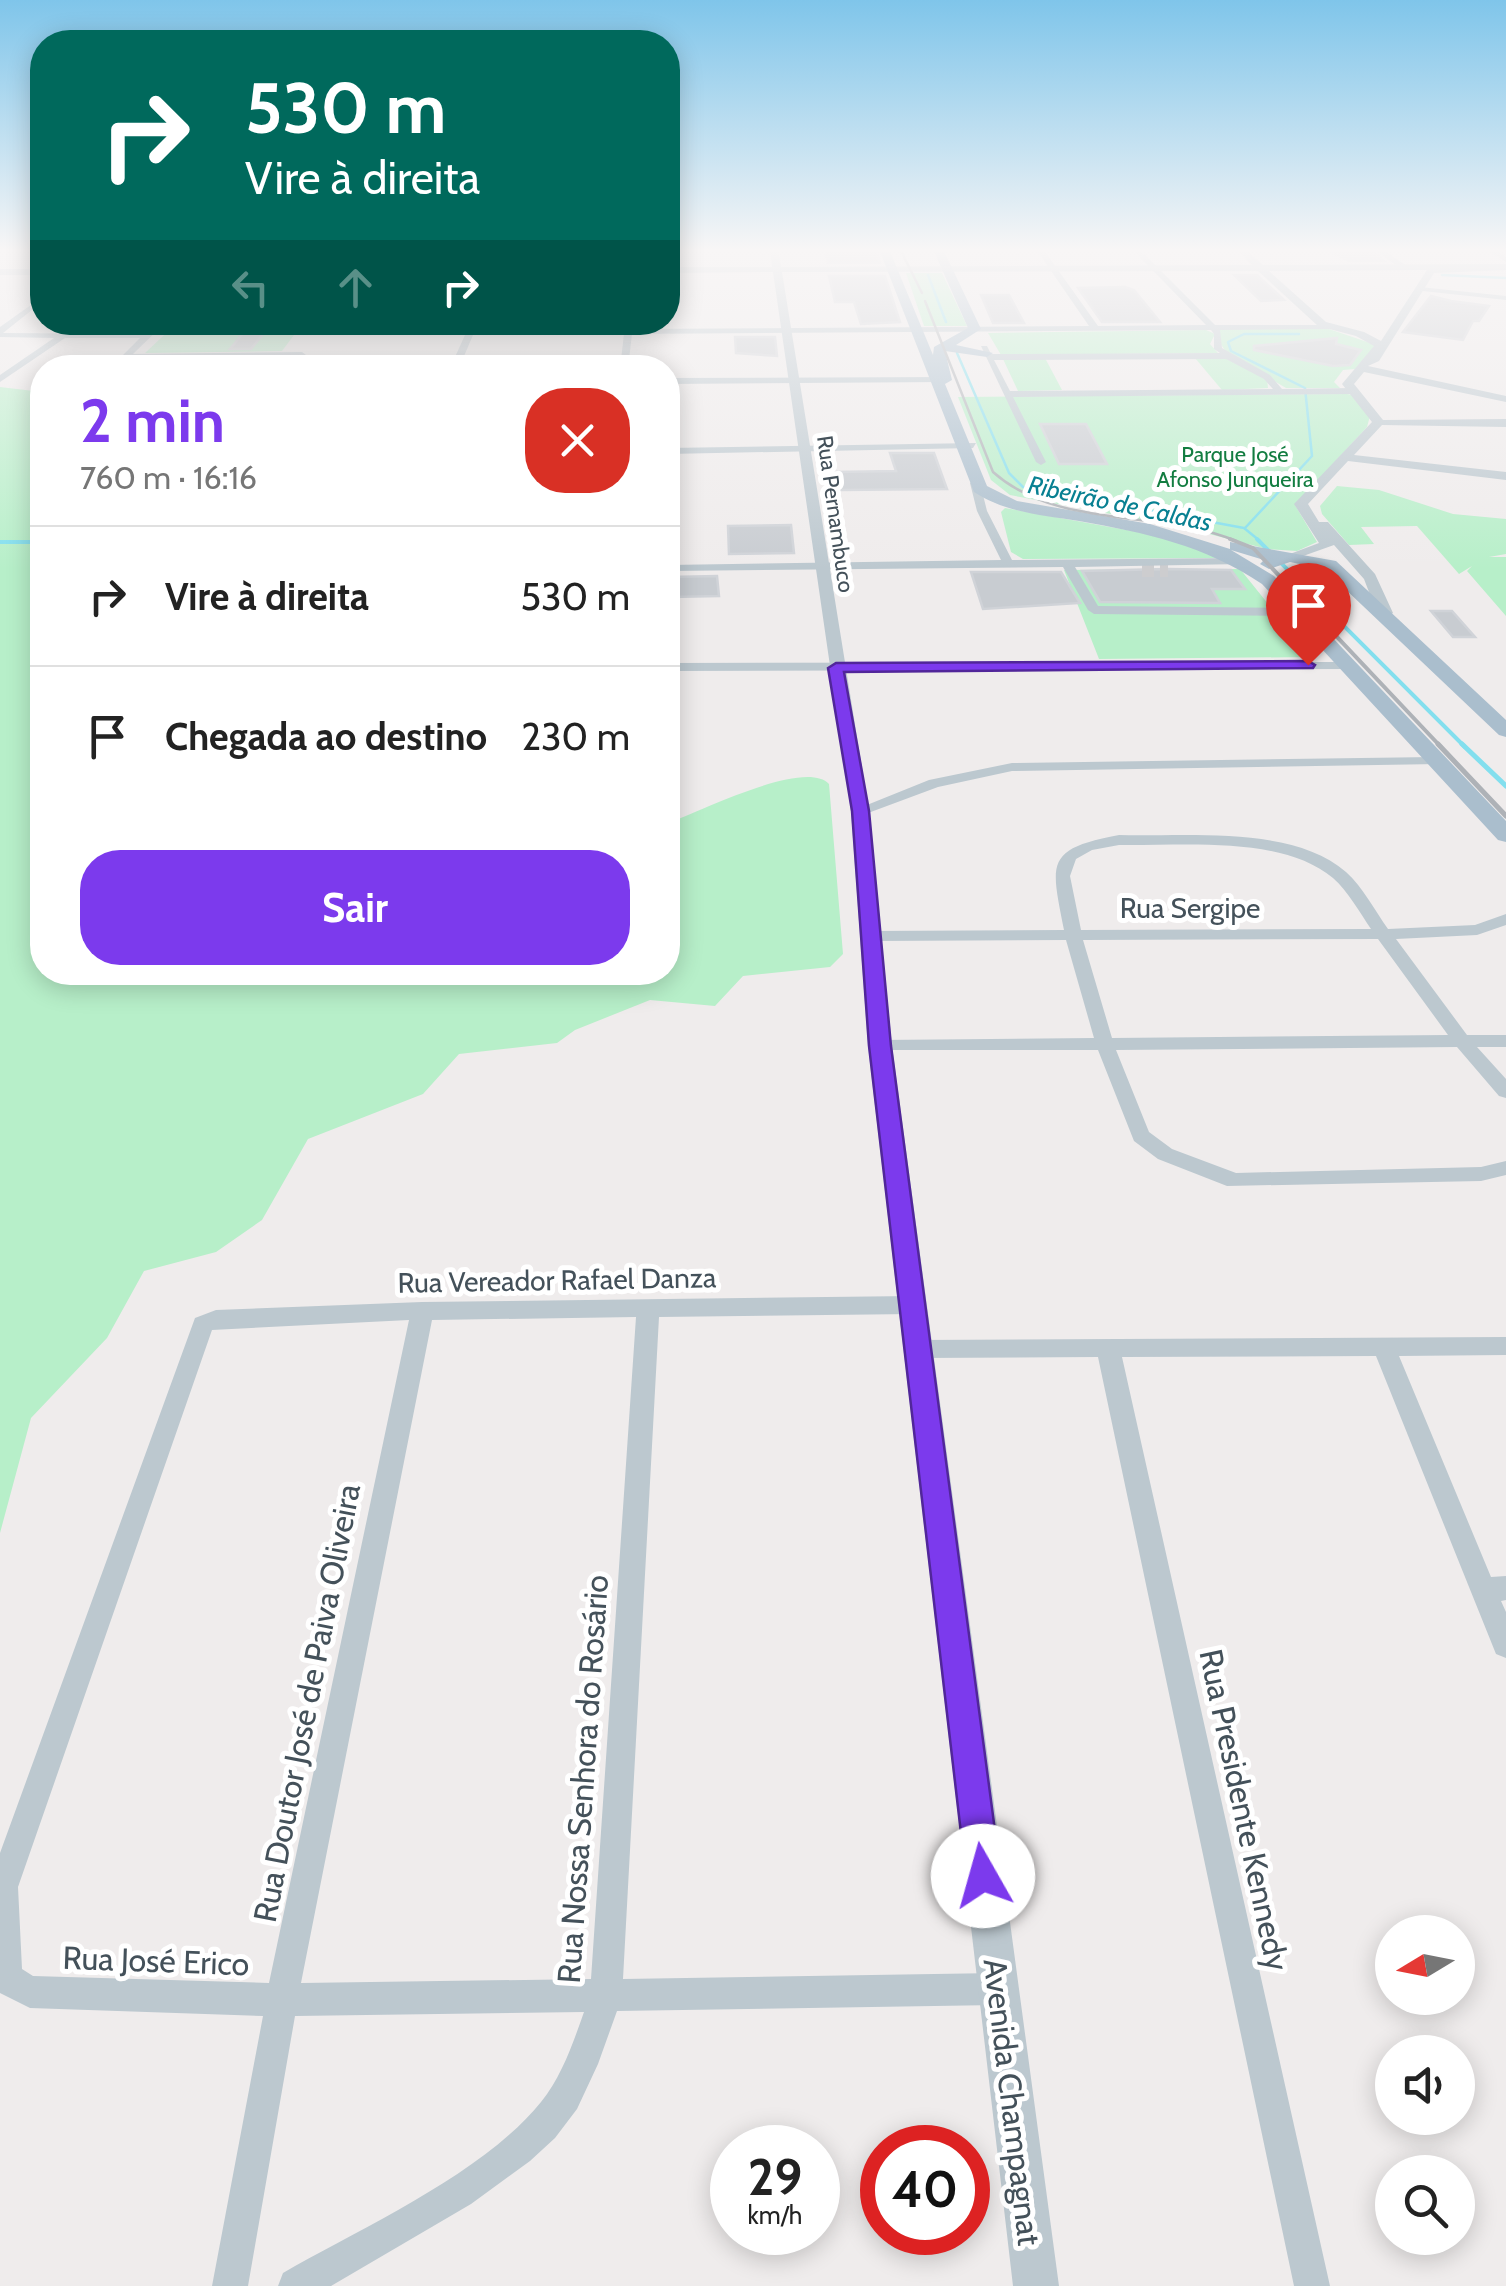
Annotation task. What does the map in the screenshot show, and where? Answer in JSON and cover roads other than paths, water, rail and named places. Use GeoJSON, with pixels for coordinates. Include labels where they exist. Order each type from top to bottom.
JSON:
{"type":"FeatureCollection","features":[{"type":"Feature","properties":{"kind":"main road"},"geometry":{"type":"LineString","coordinates":[[928,356],[989,486],[1018,503],[1213,537],[1285,561]]}},
{"type":"Feature","properties":{"kind":"main road"},"geometry":{"type":"LineString","coordinates":[[939,356],[940,379]]}},
{"type":"Feature","properties":{"kind":"main road"},"geometry":{"type":"LineString","coordinates":[[967,445],[975,484],[989,496],[1200,540],[1242,561],[1330,565],[1506,731]]}},
{"type":"Feature","properties":{"kind":"main road"},"geometry":{"type":"LineString","coordinates":[[1285,561],[1298,612],[1506,835]]}},
{"type":"Feature","properties":{"kind":"street","name":"Rua Pernambuco"},"geometry":{"type":"LineString","coordinates":[[792,356],[836,668]]}},
{"type":"Feature","properties":{"kind":"street"},"geometry":{"type":"LineString","coordinates":[[988,356],[1041,462]]}},
{"type":"Feature","properties":{"kind":"street"},"geometry":{"type":"LineString","coordinates":[[1150,356],[1226,356],[1267,376],[1280,392]]}},
{"type":"Feature","properties":{"kind":"street"},"geometry":{"type":"LineString","coordinates":[[1372,356],[1355,385],[1386,423]]}},
{"type":"Feature","properties":{"kind":"street"},"geometry":{"type":"LineString","coordinates":[[1377,356],[1349,380],[1378,422],[1309,509],[1366,576],[1384,604],[1385,614]]}},
{"type":"Feature","properties":{"kind":"street"},"geometry":{"type":"LineString","coordinates":[[0,380],[30,359]]}},
{"type":"Feature","properties":{"kind":"street"},"geometry":{"type":"LineString","coordinates":[[1363,369],[1506,399]]}},
{"type":"Feature","properties":{"kind":"street"},"geometry":{"type":"LineString","coordinates":[[680,380],[940,379]]}},
{"type":"Feature","properties":{"kind":"street"},"geometry":{"type":"LineString","coordinates":[[1008,394],[1354,391]]}},
{"type":"Feature","properties":{"kind":"street"},"geometry":{"type":"LineString","coordinates":[[1285,561],[1326,545],[1302,504],[1386,423],[1506,422]]}},
{"type":"Feature","properties":{"kind":"street"},"geometry":{"type":"LineString","coordinates":[[680,451],[967,445]]}},
{"type":"Feature","properties":{"kind":"street"},"geometry":{"type":"LineString","coordinates":[[1348,458],[1506,476]]}},
{"type":"Feature","properties":{"kind":"street"},"geometry":{"type":"LineString","coordinates":[[975,484],[982,512],[1008,564]]}},
{"type":"Feature","properties":{"kind":"street"},"geometry":{"type":"LineString","coordinates":[[993,529],[994,512],[1018,503]]}},
{"type":"Feature","properties":{"kind":"street"},"geometry":{"type":"LineString","coordinates":[[680,568],[1242,561]]}},
{"type":"Feature","properties":{"kind":"street"},"geometry":{"type":"LineString","coordinates":[[1168,571],[1186,570],[1190,568],[1189,562]]}},
{"type":"Feature","properties":{"kind":"street"},"geometry":{"type":"LineString","coordinates":[[1067,563],[1094,610],[1298,612]]}},
{"type":"Feature","properties":{"kind":"street"},"geometry":{"type":"LineString","coordinates":[[1117,563],[1125,570],[1142,571]]}},
{"type":"Feature","properties":{"kind":"street"},"geometry":{"type":"LineString","coordinates":[[680,668],[1347,665]]}},
{"type":"Feature","properties":{"kind":"street","name":"Avenida Champagnat"},"geometry":{"type":"LineString","coordinates":[[836,668],[860,811],[880,1046],[1036,2286]]}},
{"type":"Feature","properties":{"kind":"street"},"geometry":{"type":"LineString","coordinates":[[860,811],[934,783],[1012,767],[1434,761]]}},
{"type":"Feature","properties":{"kind":"street"},"geometry":{"type":"LineString","coordinates":[[1506,1091],[1464,1043],[1341,876],[1303,853],[1252,843],[1119,840],[1086,846],[1069,856],[1064,865],[1062,876],[1074,936],[1106,1048],[1141,1136],[1165,1154],[1234,1181],[1481,1174],[1506,1168]]}},
{"type":"Feature","properties":{"kind":"street","name":"Rua Sergipe"},"geometry":{"type":"LineString","coordinates":[[872,936],[1385,934],[1477,930],[1506,918]]}},
{"type":"Feature","properties":{"kind":"street"},"geometry":{"type":"LineString","coordinates":[[880,1046],[1106,1048],[1506,1042]]}},
{"type":"Feature","properties":{"kind":"street","name":"Rua Vereador Rafael Danza"},"geometry":{"type":"LineString","coordinates":[[203,1324],[216,1319],[422,1311],[913,1304]]}},
{"type":"Feature","properties":{"kind":"street","name":"Rua Nossa Senhora do Rosário"},"geometry":{"type":"LineString","coordinates":[[296,2286],[490,2170],[545,2124],[581,2065],[606,1994],[648,1308]]}},
{"type":"Feature","properties":{"kind":"street","name":"Rua Doutor José de Paiva Oliveira"},"geometry":{"type":"LineString","coordinates":[[230,2286],[282,2000],[422,1311]]}},
{"type":"Feature","properties":{"kind":"street","name":"Rua José Erico"},"geometry":{"type":"LineString","coordinates":[[203,1324],[2,1887],[6,1978],[30,1992],[282,2000],[997,1988]]}},
{"type":"Feature","properties":{"kind":"street"},"geometry":{"type":"LineString","coordinates":[[919,1348],[1506,1346]]}},
{"type":"Feature","properties":{"kind":"street","name":"Rua Presidente Kennedy"},"geometry":{"type":"LineString","coordinates":[[1108,1348],[1312,2286]]}},
{"type":"Feature","properties":{"kind":"street"},"geometry":{"type":"LineString","coordinates":[[1384,1348],[1494,1590],[1506,1645]]}},
{"type":"Feature","properties":{"kind":"waterway","name":"Ribeirão de Caldas"},"geometry":{"type":"LineString","coordinates":[[958,356],[1009,473],[1023,487],[1244,528],[1260,541]]}},
{"type":"Feature","properties":{"kind":"waterway"},"geometry":{"type":"LineString","coordinates":[[1240,356],[1305,388],[1312,456],[1245,528]]}},
{"type":"Feature","properties":{"kind":"waterway"},"geometry":{"type":"LineString","coordinates":[[1257,539],[1462,744]]}},
{"type":"Feature","properties":{"kind":"waterway"},"geometry":{"type":"LineString","coordinates":[[0,542],[30,542]]}},
{"type":"Feature","properties":{"kind":"waterway"},"geometry":{"type":"LineString","coordinates":[[1462,744],[1506,786]]}},
{"type":"Feature","properties":{"kind":"waterway"},"geometry":{"type":"LineString","coordinates":[[1462,744],[1465,747]]}},
{"type":"Feature","properties":{"kind":"tunnel"},"geometry":{"type":"LineString","coordinates":[[1142,571],[1168,571]]}},
{"type":"Feature","properties":{"kind":"railway"},"geometry":{"type":"LineString","coordinates":[[947,356],[993,472],[1019,490],[1078,511],[1175,525],[1230,539]]}},
{"type":"Feature","properties":{"kind":"railway"},"geometry":{"type":"LineString","coordinates":[[1230,539],[1236,541]]}},
{"type":"Feature","properties":{"kind":"railway"},"geometry":{"type":"LineString","coordinates":[[1230,539],[1253,548],[1441,747]]}},
{"type":"Feature","properties":{"kind":"railway"},"geometry":{"type":"LineString","coordinates":[[1438,744],[1506,816]]}},
{"type":"Feature","properties":{"kind":"park label","name":"Parque José Afonso Junqueira"},"geometry":{"type":"Point","coordinates":[1235,466]}}]}
